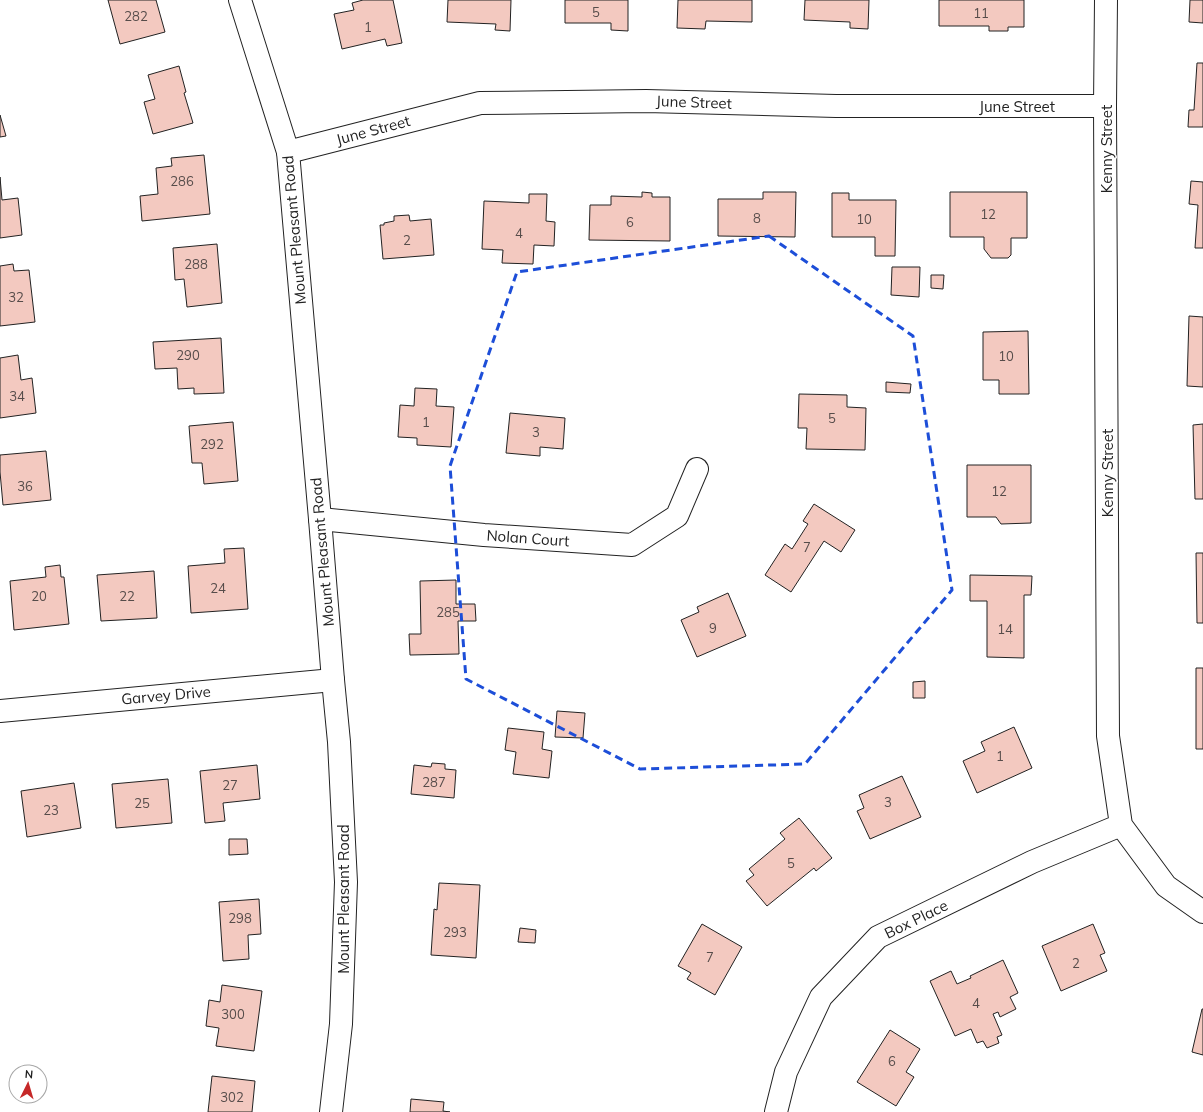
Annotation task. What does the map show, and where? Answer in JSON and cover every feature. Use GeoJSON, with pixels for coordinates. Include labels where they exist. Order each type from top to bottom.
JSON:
{"type":"FeatureCollection","features":[{"type":"Feature","properties":{"kind":"street","name":"Mount Pleasant Road"},"geometry":{"type":"LineString","coordinates":[[240,0],[288,152],[339,742],[346,882],[341,1024],[331,1112]]}},
{"type":"Feature","properties":{"kind":"street","name":"Kenny Street"},"geometry":{"type":"LineString","coordinates":[[1106,0],[1105,106],[1108,736],[1121,825],[1166,886],[1203,912]]}},
{"type":"Feature","properties":{"kind":"street","name":"June Street"},"geometry":{"type":"LineString","coordinates":[[288,152],[480,103],[646,101],[836,106],[1105,106]]}},
{"type":"Feature","properties":{"kind":"street","name":"Nolan Court"},"geometry":{"type":"LineString","coordinates":[[320,519],[484,535],[632,545],[677,516],[697,469]]}},
{"type":"Feature","properties":{"kind":"street","name":"Garvey Drive"},"geometry":{"type":"LineString","coordinates":[[0,711],[333,680]]}},
{"type":"Feature","properties":{"kind":"street","name":"Box Place"},"geometry":{"type":"LineString","coordinates":[[776,1112],[786,1072],[820,997],[878,937],[1032,862],[1121,825]]}},
{"type":"Feature","properties":{"kind":"highlighted area"},"geometry":{"type":"Polygon","coordinates":[[[769,236],[913,336],[952,590],[805,764],[640,769],[466,679],[450,466],[517,272],[769,236]]]}},
{"type":"Feature","properties":{"kind":"building"},"geometry":{"type":"Polygon","coordinates":[[[108,0],[156,0],[165,32],[120,44],[108,0]]]}},
{"type":"Feature","properties":{"kind":"building"},"geometry":{"type":"Polygon","coordinates":[[[363,0],[393,0],[402,43],[387,46],[385,39],[342,49],[334,14],[354,10],[352,3],[363,0]]]}},
{"type":"Feature","properties":{"kind":"building"},"geometry":{"type":"Polygon","coordinates":[[[448,0],[511,0],[510,31],[495,30],[496,24],[447,22],[448,0]]]}},
{"type":"Feature","properties":{"kind":"building"},"geometry":{"type":"Polygon","coordinates":[[[565,0],[628,0],[628,31],[611,30],[611,23],[565,23],[565,0]]]}},
{"type":"Feature","properties":{"kind":"building"},"geometry":{"type":"Polygon","coordinates":[[[678,0],[752,0],[752,22],[706,21],[705,29],[677,28],[678,0]]]}},
{"type":"Feature","properties":{"kind":"building"},"geometry":{"type":"Polygon","coordinates":[[[805,0],[869,0],[868,29],[850,28],[850,22],[804,20],[805,0]]]}},
{"type":"Feature","properties":{"kind":"building"},"geometry":{"type":"Polygon","coordinates":[[[939,0],[1024,0],[1024,27],[1008,27],[1008,31],[989,31],[989,26],[939,26],[939,0]]]}},
{"type":"Feature","properties":{"kind":"building"},"geometry":{"type":"Polygon","coordinates":[[[1190,0],[1203,0],[1203,23],[1189,22],[1190,0]]]}},
{"type":"Feature","properties":{"kind":"building"},"geometry":{"type":"Polygon","coordinates":[[[1197,63],[1203,63],[1203,127],[1188,127],[1189,110],[1194,110],[1197,63]]]}},
{"type":"Feature","properties":{"kind":"building"},"geometry":{"type":"Polygon","coordinates":[[[179,66],[186,92],[184,93],[193,123],[153,134],[144,102],[155,99],[148,75],[179,66]]]}},
{"type":"Feature","properties":{"kind":"building"},"geometry":{"type":"Polygon","coordinates":[[[0,115],[6,136],[0,137],[0,115]]]}},
{"type":"Feature","properties":{"kind":"building"},"geometry":{"type":"Polygon","coordinates":[[[204,155],[210,214],[142,221],[140,196],[158,194],[156,168],[172,166],[171,158],[204,155]]]}},
{"type":"Feature","properties":{"kind":"building"},"geometry":{"type":"Polygon","coordinates":[[[0,177],[2,200],[18,198],[22,235],[0,238],[0,177]]]}},
{"type":"Feature","properties":{"kind":"building"},"geometry":{"type":"Polygon","coordinates":[[[1191,181],[1203,182],[1203,248],[1195,248],[1198,205],[1189,204],[1191,181]]]}},
{"type":"Feature","properties":{"kind":"building"},"geometry":{"type":"Polygon","coordinates":[[[642,192],[652,193],[652,197],[670,197],[670,241],[589,240],[590,205],[611,205],[611,196],[642,197],[642,192]]]}},
{"type":"Feature","properties":{"kind":"building"},"geometry":{"type":"Polygon","coordinates":[[[763,192],[796,192],[795,237],[718,236],[718,199],[763,199],[763,192]]]}},
{"type":"Feature","properties":{"kind":"building"},"geometry":{"type":"Polygon","coordinates":[[[950,192],[1027,192],[1027,238],[1011,238],[1011,255],[1008,258],[991,258],[984,249],[984,237],[950,237],[950,192]]]}},
{"type":"Feature","properties":{"kind":"building"},"geometry":{"type":"Polygon","coordinates":[[[832,193],[849,193],[849,200],[896,200],[895,256],[875,256],[875,237],[832,237],[832,193]]]}},
{"type":"Feature","properties":{"kind":"building"},"geometry":{"type":"Polygon","coordinates":[[[529,194],[547,194],[546,221],[555,222],[554,246],[534,245],[533,264],[502,263],[503,250],[482,249],[484,201],[529,203],[529,194]]]}},
{"type":"Feature","properties":{"kind":"building"},"geometry":{"type":"Polygon","coordinates":[[[409,215],[410,221],[431,219],[434,255],[383,259],[380,225],[394,221],[394,216],[409,215]]]}},
{"type":"Feature","properties":{"kind":"building"},"geometry":{"type":"Polygon","coordinates":[[[217,244],[222,303],[187,307],[184,279],[175,280],[173,248],[217,244]]]}},
{"type":"Feature","properties":{"kind":"building"},"geometry":{"type":"Polygon","coordinates":[[[13,264],[14,271],[29,270],[35,322],[0,326],[0,266],[13,264]]]}},
{"type":"Feature","properties":{"kind":"building"},"geometry":{"type":"Polygon","coordinates":[[[892,267],[920,267],[919,297],[891,295],[892,267]]]}},
{"type":"Feature","properties":{"kind":"building"},"geometry":{"type":"Polygon","coordinates":[[[931,275],[944,275],[943,289],[931,288],[931,275]]]}},
{"type":"Feature","properties":{"kind":"building"},"geometry":{"type":"Polygon","coordinates":[[[1189,316],[1203,317],[1203,387],[1187,386],[1189,316]]]}},
{"type":"Feature","properties":{"kind":"building"},"geometry":{"type":"Polygon","coordinates":[[[1028,331],[1029,394],[999,394],[999,380],[983,380],[983,332],[1028,331]]]}},
{"type":"Feature","properties":{"kind":"building"},"geometry":{"type":"Polygon","coordinates":[[[221,338],[224,393],[194,394],[194,388],[178,389],[177,368],[155,369],[153,342],[221,338]]]}},
{"type":"Feature","properties":{"kind":"building"},"geometry":{"type":"Polygon","coordinates":[[[18,355],[21,380],[32,378],[36,413],[0,418],[0,358],[18,355]]]}},
{"type":"Feature","properties":{"kind":"building"},"geometry":{"type":"Polygon","coordinates":[[[886,382],[911,384],[910,393],[886,392],[886,382]]]}},
{"type":"Feature","properties":{"kind":"building"},"geometry":{"type":"Polygon","coordinates":[[[415,388],[437,389],[436,406],[454,407],[451,447],[417,445],[417,438],[398,437],[400,405],[414,406],[415,388]]]}},
{"type":"Feature","properties":{"kind":"building"},"geometry":{"type":"Polygon","coordinates":[[[799,394],[847,395],[847,407],[866,408],[865,450],[806,449],[807,428],[798,428],[799,394]]]}},
{"type":"Feature","properties":{"kind":"building"},"geometry":{"type":"Polygon","coordinates":[[[510,413],[565,418],[563,449],[540,447],[540,456],[506,453],[510,413]]]}},
{"type":"Feature","properties":{"kind":"building"},"geometry":{"type":"Polygon","coordinates":[[[233,422],[238,481],[204,484],[202,463],[192,463],[189,426],[233,422]]]}},
{"type":"Feature","properties":{"kind":"building"},"geometry":{"type":"Polygon","coordinates":[[[1203,424],[1203,499],[1195,499],[1193,425],[1203,424]]]}},
{"type":"Feature","properties":{"kind":"building"},"geometry":{"type":"Polygon","coordinates":[[[46,451],[51,500],[3,505],[0,455],[46,451]]]}},
{"type":"Feature","properties":{"kind":"building"},"geometry":{"type":"Polygon","coordinates":[[[967,465],[1031,465],[1031,523],[1001,524],[996,517],[967,517],[967,465]]]}},
{"type":"Feature","properties":{"kind":"building"},"geometry":{"type":"Polygon","coordinates":[[[814,504],[855,530],[841,552],[824,541],[791,592],[765,575],[785,544],[792,549],[808,524],[803,521],[814,504]]]}},
{"type":"Feature","properties":{"kind":"building"},"geometry":{"type":"Polygon","coordinates":[[[244,548],[248,609],[191,613],[188,566],[225,563],[224,549],[244,548]]]}},
{"type":"Feature","properties":{"kind":"building"},"geometry":{"type":"Polygon","coordinates":[[[1196,553],[1203,553],[1203,623],[1197,623],[1196,553]]]}},
{"type":"Feature","properties":{"kind":"building"},"geometry":{"type":"Polygon","coordinates":[[[60,565],[61,577],[64,577],[69,624],[14,630],[10,581],[46,577],[45,567],[60,565]]]}},
{"type":"Feature","properties":{"kind":"building"},"geometry":{"type":"Polygon","coordinates":[[[154,571],[157,618],[101,621],[97,575],[154,571]]]}},
{"type":"Feature","properties":{"kind":"building"},"geometry":{"type":"Polygon","coordinates":[[[970,575],[1032,576],[1031,595],[1024,595],[1024,658],[987,657],[987,601],[970,601],[970,575]]]}},
{"type":"Feature","properties":{"kind":"building"},"geometry":{"type":"Polygon","coordinates":[[[456,580],[456,604],[475,604],[476,621],[458,621],[459,654],[410,655],[409,634],[421,634],[420,581],[456,580]]]}},
{"type":"Feature","properties":{"kind":"building"},"geometry":{"type":"Polygon","coordinates":[[[728,593],[746,636],[697,657],[681,620],[699,612],[697,607],[728,593]]]}},
{"type":"Feature","properties":{"kind":"building"},"geometry":{"type":"Polygon","coordinates":[[[1196,668],[1203,668],[1203,749],[1196,749],[1196,668]]]}},
{"type":"Feature","properties":{"kind":"building"},"geometry":{"type":"Polygon","coordinates":[[[925,681],[925,698],[913,698],[913,682],[925,681]]]}},
{"type":"Feature","properties":{"kind":"building"},"geometry":{"type":"Polygon","coordinates":[[[557,711],[585,713],[583,738],[555,737],[557,711]]]}},
{"type":"Feature","properties":{"kind":"building"},"geometry":{"type":"Polygon","coordinates":[[[1014,727],[1032,768],[977,793],[963,761],[985,751],[981,742],[1014,727]]]}},
{"type":"Feature","properties":{"kind":"building"},"geometry":{"type":"Polygon","coordinates":[[[508,728],[544,732],[542,749],[552,751],[549,778],[513,774],[516,752],[505,750],[508,728]]]}},
{"type":"Feature","properties":{"kind":"building"},"geometry":{"type":"Polygon","coordinates":[[[432,763],[445,764],[445,769],[456,770],[454,798],[411,794],[414,765],[431,767],[432,763]]]}},
{"type":"Feature","properties":{"kind":"building"},"geometry":{"type":"Polygon","coordinates":[[[257,765],[260,799],[223,803],[225,821],[205,823],[200,771],[257,765]]]}},
{"type":"Feature","properties":{"kind":"building"},"geometry":{"type":"Polygon","coordinates":[[[902,776],[921,817],[870,839],[857,811],[864,808],[859,795],[902,776]]]}},
{"type":"Feature","properties":{"kind":"building"},"geometry":{"type":"Polygon","coordinates":[[[168,779],[172,823],[116,828],[112,784],[168,779]]]}},
{"type":"Feature","properties":{"kind":"building"},"geometry":{"type":"Polygon","coordinates":[[[74,783],[81,828],[27,837],[21,791],[74,783]]]}},
{"type":"Feature","properties":{"kind":"building"},"geometry":{"type":"Polygon","coordinates":[[[799,818],[832,858],[816,871],[814,868],[767,906],[746,881],[754,875],[749,869],[785,839],[780,833],[799,818]]]}},
{"type":"Feature","properties":{"kind":"building"},"geometry":{"type":"Polygon","coordinates":[[[229,839],[247,839],[248,854],[229,855],[229,839]]]}},
{"type":"Feature","properties":{"kind":"building"},"geometry":{"type":"Polygon","coordinates":[[[439,883],[480,885],[476,958],[431,955],[434,909],[437,910],[439,883]]]}},
{"type":"Feature","properties":{"kind":"building"},"geometry":{"type":"Polygon","coordinates":[[[259,899],[261,934],[248,935],[249,959],[223,961],[219,902],[259,899]]]}},
{"type":"Feature","properties":{"kind":"building"},"geometry":{"type":"Polygon","coordinates":[[[702,924],[742,947],[715,995],[687,979],[691,973],[678,966],[702,924]]]}},
{"type":"Feature","properties":{"kind":"building"},"geometry":{"type":"Polygon","coordinates":[[[1093,924],[1105,953],[1100,955],[1107,971],[1061,991],[1042,946],[1093,924]]]}},
{"type":"Feature","properties":{"kind":"building"},"geometry":{"type":"Polygon","coordinates":[[[520,928],[536,930],[535,943],[518,942],[520,928]]]}},
{"type":"Feature","properties":{"kind":"building"},"geometry":{"type":"Polygon","coordinates":[[[1003,960],[1018,993],[1010,997],[1016,1009],[1000,1017],[998,1012],[993,1014],[1002,1035],[997,1037],[999,1043],[987,1048],[983,1041],[977,1043],[971,1029],[955,1036],[930,981],[951,971],[957,984],[1003,960]]]}},
{"type":"Feature","properties":{"kind":"building"},"geometry":{"type":"Polygon","coordinates":[[[222,985],[262,991],[254,1051],[216,1046],[219,1028],[206,1026],[209,1000],[220,1002],[222,985]]]}},
{"type":"Feature","properties":{"kind":"building"},"geometry":{"type":"Polygon","coordinates":[[[1203,1009],[1203,1055],[1192,1052],[1203,1009]]]}},
{"type":"Feature","properties":{"kind":"building"},"geometry":{"type":"Polygon","coordinates":[[[890,1030],[920,1049],[906,1072],[914,1077],[896,1106],[857,1082],[890,1030]]]}},
{"type":"Feature","properties":{"kind":"building"},"geometry":{"type":"Polygon","coordinates":[[[212,1076],[255,1081],[252,1112],[208,1112],[212,1076]]]}},
{"type":"Feature","properties":{"kind":"building"},"geometry":{"type":"Polygon","coordinates":[[[411,1099],[444,1102],[443,1111],[450,1112],[410,1112],[411,1099]]]}}]}
